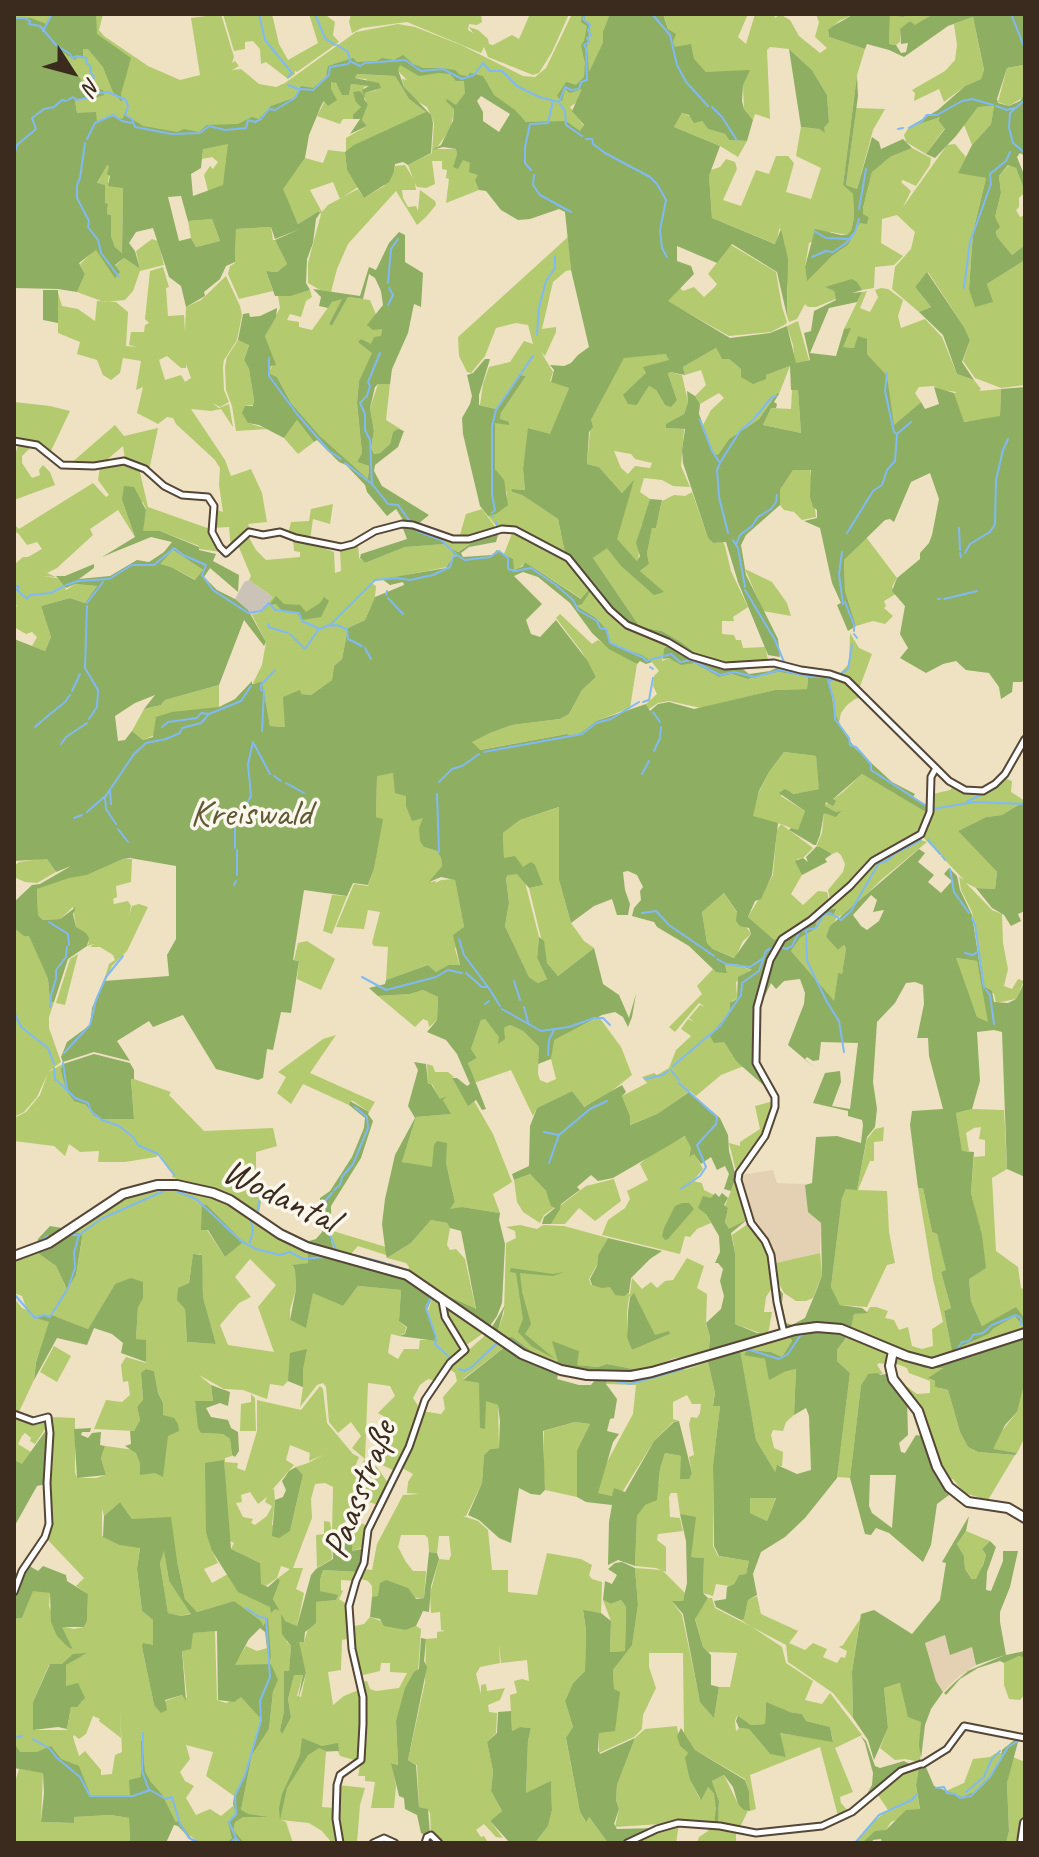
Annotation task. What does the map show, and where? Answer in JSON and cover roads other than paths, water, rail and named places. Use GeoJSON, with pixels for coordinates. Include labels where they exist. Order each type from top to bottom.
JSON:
{"type":"FeatureCollection","features":[{"type":"Feature","properties":{"kind":"main road","name":"Wodantal"},"geometry":{"type":"LineString","coordinates":[[14,1256],[49,1243],[123,1194],[157,1185],[177,1185],[204,1190],[230,1200],[280,1234],[307,1247],[397,1271],[437,1294],[445,1305],[522,1354],[561,1370],[597,1376],[631,1376],[784,1333],[817,1327],[833,1328],[893,1351]]}},
{"type":"Feature","properties":{"kind":"main road"},"geometry":{"type":"LineString","coordinates":[[1025,1333],[935,1363],[893,1351],[890,1364],[893,1379],[920,1415],[937,1467],[951,1489],[968,1502],[1008,1508],[1025,1518]]}},
{"type":"Feature","properties":{"kind":"main road"},"geometry":{"type":"LineString","coordinates":[[1022,1843],[1025,1823]]}},
{"type":"Feature","properties":{"kind":"street"},"geometry":{"type":"LineString","coordinates":[[14,441],[37,445],[62,465],[94,466],[124,461],[145,469],[164,486],[182,495],[208,497],[214,506],[212,532],[226,553],[249,532],[263,535],[280,532],[341,547],[375,531],[402,524],[453,539],[469,539],[502,529],[515,530],[568,558],[610,610],[627,625],[668,642],[691,656],[725,666],[774,663],[847,680],[961,789],[975,792],[987,790],[1004,775],[1025,739]]}},
{"type":"Feature","properties":{"kind":"street"},"geometry":{"type":"LineString","coordinates":[[784,1333],[771,1255],[751,1223],[738,1180],[765,1136],[775,1107],[775,1097],[756,1063],[757,1007],[770,960],[782,939],[811,920],[873,861],[920,836],[930,812],[931,775],[936,768]]}},
{"type":"Feature","properties":{"kind":"street","name":"Wodantal"},"geometry":{"type":"LineString","coordinates":[[445,1305],[465,1350]]}},
{"type":"Feature","properties":{"kind":"street","name":"Paasstraße"},"geometry":{"type":"LineString","coordinates":[[340,1843],[336,1819],[339,1780],[343,1773],[360,1761],[362,1752],[363,1697],[352,1649],[349,1609],[364,1563],[367,1533],[409,1447],[425,1400],[450,1363],[465,1350]]}},
{"type":"Feature","properties":{"kind":"street"},"geometry":{"type":"LineString","coordinates":[[14,1414],[33,1421],[48,1417],[50,1433],[47,1483],[49,1524],[45,1537],[22,1571],[14,1592]]}},
{"type":"Feature","properties":{"kind":"street"},"geometry":{"type":"LineString","coordinates":[[627,1843],[662,1827],[682,1823],[756,1833],[822,1826],[847,1816],[901,1771],[922,1764],[947,1749],[964,1726],[1025,1738]]}},
{"type":"Feature","properties":{"kind":"street"},"geometry":{"type":"LineString","coordinates":[[425,1843],[431,1835],[439,1843]]}},
{"type":"Feature","properties":{"kind":"street"},"geometry":{"type":"LineString","coordinates":[[373,1843],[384,1838],[395,1843]]}},
{"type":"Feature","properties":{"kind":"waterway"},"geometry":{"type":"LineString","coordinates":[[43,31],[52,14]]}},
{"type":"Feature","properties":{"kind":"waterway"},"geometry":{"type":"LineString","coordinates":[[259,14],[265,40],[292,73],[288,77]]}},
{"type":"Feature","properties":{"kind":"waterway"},"geometry":{"type":"LineString","coordinates":[[315,14],[325,38],[335,45]]}},
{"type":"Feature","properties":{"kind":"waterway"},"geometry":{"type":"LineString","coordinates":[[14,18],[25,18],[30,21],[29,24],[40,26],[72,58],[87,58],[94,77],[89,89],[108,92],[126,100],[128,107],[125,115],[132,119],[135,127],[172,134],[200,133],[209,126],[225,130],[246,128],[248,120],[255,122],[261,119],[269,109],[275,110],[295,98],[300,89],[313,90],[329,75],[330,67],[350,61],[360,66],[405,60],[421,71],[443,69],[462,79],[474,75],[483,63],[490,71],[502,71],[517,86],[539,97],[559,102],[565,87],[579,89],[581,82],[587,80],[584,45],[591,35],[588,31],[590,25],[583,19],[585,14]]}},
{"type":"Feature","properties":{"kind":"waterway"},"geometry":{"type":"LineString","coordinates":[[652,14],[670,35],[677,65],[686,82],[708,106]]}},
{"type":"Feature","properties":{"kind":"waterway"},"geometry":{"type":"LineString","coordinates":[[1011,14],[1025,49]]}},
{"type":"Feature","properties":{"kind":"waterway"},"geometry":{"type":"LineString","coordinates":[[337,45],[348,52],[350,61]]}},
{"type":"Feature","properties":{"kind":"waterway"},"geometry":{"type":"LineString","coordinates":[[288,85],[298,89]]}},
{"type":"Feature","properties":{"kind":"waterway"},"geometry":{"type":"LineString","coordinates":[[68,100],[92,97]]}},
{"type":"Feature","properties":{"kind":"waterway"},"geometry":{"type":"LineString","coordinates":[[909,128],[927,115],[937,115],[962,101],[972,99],[993,105]]}},
{"type":"Feature","properties":{"kind":"waterway"},"geometry":{"type":"LineString","coordinates":[[1025,100],[1010,113],[1009,128],[1013,143],[1025,153]]}},
{"type":"Feature","properties":{"kind":"waterway"},"geometry":{"type":"LineString","coordinates":[[14,155],[17,145],[36,129],[32,118],[44,109],[66,101]]}},
{"type":"Feature","properties":{"kind":"waterway"},"geometry":{"type":"LineString","coordinates":[[531,170],[525,163],[530,124],[548,123],[553,101]]}},
{"type":"Feature","properties":{"kind":"waterway"},"geometry":{"type":"LineString","coordinates":[[560,104],[565,111],[566,125],[582,136]]}},
{"type":"Feature","properties":{"kind":"waterway"},"geometry":{"type":"LineString","coordinates":[[996,106],[1007,110],[1014,108]]}},
{"type":"Feature","properties":{"kind":"waterway"},"geometry":{"type":"LineString","coordinates":[[712,107],[736,139]]}},
{"type":"Feature","properties":{"kind":"waterway"},"geometry":{"type":"LineString","coordinates":[[87,139],[95,123],[113,115],[132,123]]}},
{"type":"Feature","properties":{"kind":"waterway"},"geometry":{"type":"LineString","coordinates":[[898,129],[903,128]]}},
{"type":"Feature","properties":{"kind":"waterway"},"geometry":{"type":"LineString","coordinates":[[586,139],[592,139],[593,144],[605,153],[650,177],[657,184],[666,200],[660,230],[662,248],[667,257]]}},
{"type":"Feature","properties":{"kind":"waterway"},"geometry":{"type":"LineString","coordinates":[[85,143],[77,198],[89,221],[88,227],[98,240],[101,253],[119,277]]}},
{"type":"Feature","properties":{"kind":"waterway"},"geometry":{"type":"LineString","coordinates":[[964,288],[970,242],[991,184],[990,174],[1006,161],[1010,152]]}},
{"type":"Feature","properties":{"kind":"waterway"},"geometry":{"type":"LineString","coordinates":[[859,209],[866,169]]}},
{"type":"Feature","properties":{"kind":"waterway"},"geometry":{"type":"LineString","coordinates":[[534,175],[533,185],[540,195],[571,212]]}},
{"type":"Feature","properties":{"kind":"waterway"},"geometry":{"type":"LineString","coordinates":[[812,257],[826,251],[833,252],[846,243],[855,232],[859,219]]}},
{"type":"Feature","properties":{"kind":"waterway"},"geometry":{"type":"LineString","coordinates":[[814,231],[826,238],[850,239]]}},
{"type":"Feature","properties":{"kind":"waterway"},"geometry":{"type":"LineString","coordinates":[[388,283],[391,249],[398,239]]}},
{"type":"Feature","properties":{"kind":"waterway"},"geometry":{"type":"LineString","coordinates":[[537,335],[539,308],[546,281],[555,268],[555,256]]}},
{"type":"Feature","properties":{"kind":"waterway"},"geometry":{"type":"LineString","coordinates":[[388,305],[393,295],[389,288]]}},
{"type":"Feature","properties":{"kind":"waterway"},"geometry":{"type":"LineString","coordinates":[[380,353],[368,382],[367,396],[360,403],[370,440],[372,484],[388,504],[398,505],[417,531],[441,540],[456,554]]}},
{"type":"Feature","properties":{"kind":"waterway"},"geometry":{"type":"LineString","coordinates":[[492,513],[495,510],[492,495],[492,426],[496,410],[533,356]]}},
{"type":"Feature","properties":{"kind":"waterway"},"geometry":{"type":"LineString","coordinates":[[269,358],[269,376],[329,451],[341,459]]}},
{"type":"Feature","properties":{"kind":"waterway"},"geometry":{"type":"LineString","coordinates":[[847,533],[873,491],[882,485],[887,470],[895,461],[897,434],[885,391],[887,373]]}},
{"type":"Feature","properties":{"kind":"waterway"},"geometry":{"type":"LineString","coordinates":[[721,461],[740,431],[776,396]]}},
{"type":"Feature","properties":{"kind":"waterway"},"geometry":{"type":"LineString","coordinates":[[700,420],[720,463],[717,470],[719,497],[728,533]]}},
{"type":"Feature","properties":{"kind":"waterway"},"geometry":{"type":"LineString","coordinates":[[897,434],[911,422]]}},
{"type":"Feature","properties":{"kind":"waterway"},"geometry":{"type":"LineString","coordinates":[[965,553],[970,544],[990,532],[995,524],[996,480],[1008,439]]}},
{"type":"Feature","properties":{"kind":"waterway"},"geometry":{"type":"LineString","coordinates":[[345,463],[372,484]]}},
{"type":"Feature","properties":{"kind":"waterway"},"geometry":{"type":"LineString","coordinates":[[736,545],[740,535],[771,509],[777,495]]}},
{"type":"Feature","properties":{"kind":"waterway"},"geometry":{"type":"LineString","coordinates":[[959,528],[960,550]]}},
{"type":"Feature","properties":{"kind":"waterway"},"geometry":{"type":"LineString","coordinates":[[733,540],[738,548],[745,587]]}},
{"type":"Feature","properties":{"kind":"waterway"},"geometry":{"type":"LineString","coordinates":[[66,585],[109,579],[132,565],[154,565],[174,548],[206,565],[202,575],[213,590],[248,613],[261,611],[269,603],[275,610],[299,613],[302,621],[320,629],[330,625],[375,580],[410,580],[433,575],[450,567],[453,557],[457,555],[465,560],[490,557],[499,551],[508,558],[508,569],[531,568],[556,585],[573,600],[578,610],[597,621],[600,628],[606,629],[610,643],[646,661],[671,654],[680,662],[691,660],[720,675],[734,672],[755,677],[780,670],[827,677],[835,719],[849,738],[850,745],[856,747],[871,764],[871,770],[928,807]]}},
{"type":"Feature","properties":{"kind":"waterway"},"geometry":{"type":"LineString","coordinates":[[842,552],[839,574],[843,604]]}},
{"type":"Feature","properties":{"kind":"waterway"},"geometry":{"type":"LineString","coordinates":[[960,553],[961,557]]}},
{"type":"Feature","properties":{"kind":"waterway"},"geometry":{"type":"LineString","coordinates":[[87,603],[103,582]]}},
{"type":"Feature","properties":{"kind":"waterway"},"geometry":{"type":"LineString","coordinates":[[14,585],[27,599],[30,595],[51,593],[64,586]]}},
{"type":"Feature","properties":{"kind":"waterway"},"geometry":{"type":"LineString","coordinates":[[745,590],[775,640],[784,662]]}},
{"type":"Feature","properties":{"kind":"waterway"},"geometry":{"type":"LineString","coordinates":[[386,595],[387,591]]}},
{"type":"Feature","properties":{"kind":"waterway"},"geometry":{"type":"LineString","coordinates":[[944,599],[977,591]]}},
{"type":"Feature","properties":{"kind":"waterway"},"geometry":{"type":"LineString","coordinates":[[388,598],[403,614]]}},
{"type":"Feature","properties":{"kind":"waterway"},"geometry":{"type":"LineString","coordinates":[[845,602],[854,631]]}},
{"type":"Feature","properties":{"kind":"waterway"},"geometry":{"type":"LineString","coordinates":[[87,606],[85,668],[98,690],[97,707],[89,719]]}},
{"type":"Feature","properties":{"kind":"waterway"},"geometry":{"type":"LineString","coordinates":[[269,624],[268,627],[288,633]]}},
{"type":"Feature","properties":{"kind":"waterway"},"geometry":{"type":"LineString","coordinates":[[331,626],[347,629],[348,639],[362,646]]}},
{"type":"Feature","properties":{"kind":"waterway"},"geometry":{"type":"LineString","coordinates":[[290,634],[305,649],[319,629]]}},
{"type":"Feature","properties":{"kind":"waterway"},"geometry":{"type":"LineString","coordinates":[[854,634],[857,638]]}},
{"type":"Feature","properties":{"kind":"waterway"},"geometry":{"type":"LineString","coordinates":[[829,682],[848,669],[852,645]]}},
{"type":"Feature","properties":{"kind":"waterway"},"geometry":{"type":"LineString","coordinates":[[365,648],[371,659]]}},
{"type":"Feature","properties":{"kind":"waterway"},"geometry":{"type":"LineString","coordinates":[[262,731],[264,691],[261,685],[275,670]]}},
{"type":"Feature","properties":{"kind":"waterway"},"geometry":{"type":"LineString","coordinates":[[72,691],[80,674]]}},
{"type":"Feature","properties":{"kind":"waterway"},"geometry":{"type":"LineString","coordinates":[[643,702],[649,700],[653,678]]}},
{"type":"Feature","properties":{"kind":"waterway"},"geometry":{"type":"LineString","coordinates":[[162,727],[168,722],[197,718],[201,713],[209,714],[241,701],[251,686]]}},
{"type":"Feature","properties":{"kind":"waterway"},"geometry":{"type":"LineString","coordinates":[[44,719],[70,695]]}},
{"type":"Feature","properties":{"kind":"waterway"},"geometry":{"type":"LineString","coordinates":[[484,752],[582,734],[596,723],[611,719],[639,702]]}},
{"type":"Feature","properties":{"kind":"waterway"},"geometry":{"type":"LineString","coordinates":[[653,712],[660,722]]}},
{"type":"Feature","properties":{"kind":"waterway"},"geometry":{"type":"LineString","coordinates":[[116,824],[106,809],[105,797],[134,754],[146,743],[166,739],[180,733],[182,728],[201,723],[209,714]]}},
{"type":"Feature","properties":{"kind":"waterway"},"geometry":{"type":"LineString","coordinates":[[35,727],[43,720]]}},
{"type":"Feature","properties":{"kind":"waterway"},"geometry":{"type":"LineString","coordinates":[[61,744],[87,723]]}},
{"type":"Feature","properties":{"kind":"waterway"},"geometry":{"type":"LineString","coordinates":[[654,751],[661,727]]}},
{"type":"Feature","properties":{"kind":"waterway"},"geometry":{"type":"LineString","coordinates":[[242,811],[251,796],[248,764],[253,742]]}},
{"type":"Feature","properties":{"kind":"waterway"},"geometry":{"type":"LineString","coordinates":[[254,744],[270,774]]}},
{"type":"Feature","properties":{"kind":"waterway"},"geometry":{"type":"LineString","coordinates":[[439,782],[452,769],[479,754]]}},
{"type":"Feature","properties":{"kind":"waterway"},"geometry":{"type":"LineString","coordinates":[[642,774],[649,761]]}},
{"type":"Feature","properties":{"kind":"waterway"},"geometry":{"type":"LineString","coordinates":[[274,776],[281,781]]}},
{"type":"Feature","properties":{"kind":"waterway"},"geometry":{"type":"LineString","coordinates":[[968,801],[994,789],[1005,778]]}},
{"type":"Feature","properties":{"kind":"waterway"},"geometry":{"type":"LineString","coordinates":[[286,783],[304,793]]}},
{"type":"Feature","properties":{"kind":"waterway"},"geometry":{"type":"LineString","coordinates":[[110,791],[111,804]]}},
{"type":"Feature","properties":{"kind":"waterway"},"geometry":{"type":"LineString","coordinates":[[437,794],[439,852]]}},
{"type":"Feature","properties":{"kind":"waterway"},"geometry":{"type":"LineString","coordinates":[[87,812],[104,797]]}},
{"type":"Feature","properties":{"kind":"waterway"},"geometry":{"type":"LineString","coordinates":[[933,809],[974,802],[1025,804]]}},
{"type":"Feature","properties":{"kind":"waterway"},"geometry":{"type":"LineString","coordinates":[[74,818],[82,815]]}},
{"type":"Feature","properties":{"kind":"waterway"},"geometry":{"type":"LineString","coordinates":[[235,848],[235,824],[240,821],[240,815]]}},
{"type":"Feature","properties":{"kind":"waterway"},"geometry":{"type":"LineString","coordinates":[[118,829],[128,842]]}},
{"type":"Feature","properties":{"kind":"waterway"},"geometry":{"type":"LineString","coordinates":[[837,917],[841,920],[851,911],[879,863],[921,840]]}},
{"type":"Feature","properties":{"kind":"waterway"},"geometry":{"type":"LineString","coordinates":[[928,840],[940,854]]}},
{"type":"Feature","properties":{"kind":"waterway"},"geometry":{"type":"LineString","coordinates":[[237,850],[237,875]]}},
{"type":"Feature","properties":{"kind":"waterway"},"geometry":{"type":"LineString","coordinates":[[942,856],[945,860]]}},
{"type":"Feature","properties":{"kind":"waterway"},"geometry":{"type":"LineString","coordinates":[[950,869],[954,892],[969,913]]}},
{"type":"Feature","properties":{"kind":"waterway"},"geometry":{"type":"LineString","coordinates":[[234,885],[236,881]]}},
{"type":"Feature","properties":{"kind":"waterway"},"geometry":{"type":"LineString","coordinates":[[642,913],[656,911],[669,925],[714,956]]}},
{"type":"Feature","properties":{"kind":"waterway"},"geometry":{"type":"LineString","coordinates":[[781,947],[786,949],[792,946],[800,931],[816,928],[823,915],[830,913],[836,917]]}},
{"type":"Feature","properties":{"kind":"waterway"},"geometry":{"type":"LineString","coordinates":[[972,918],[984,988]]}},
{"type":"Feature","properties":{"kind":"waterway"},"geometry":{"type":"LineString","coordinates":[[49,922],[68,934],[69,945]]}},
{"type":"Feature","properties":{"kind":"waterway"},"geometry":{"type":"LineString","coordinates":[[806,930],[807,961],[839,1021],[844,1052]]}},
{"type":"Feature","properties":{"kind":"waterway"},"geometry":{"type":"LineString","coordinates":[[459,939],[464,955],[488,987]]}},
{"type":"Feature","properties":{"kind":"waterway"},"geometry":{"type":"LineString","coordinates":[[50,1007],[56,970],[66,957],[67,947]]}},
{"type":"Feature","properties":{"kind":"waterway"},"geometry":{"type":"LineString","coordinates":[[673,1066],[720,1026],[741,995],[742,983],[759,971],[766,951],[772,948]]}},
{"type":"Feature","properties":{"kind":"waterway"},"geometry":{"type":"LineString","coordinates":[[965,953],[973,955],[977,952]]}},
{"type":"Feature","properties":{"kind":"waterway"},"geometry":{"type":"LineString","coordinates":[[64,1053],[90,1025],[106,977],[123,956]]}},
{"type":"Feature","properties":{"kind":"waterway"},"geometry":{"type":"LineString","coordinates":[[717,959],[726,964],[750,967],[762,959]]}},
{"type":"Feature","properties":{"kind":"waterway"},"geometry":{"type":"LineString","coordinates":[[362,977],[386,990],[436,977],[448,970],[462,973]]}},
{"type":"Feature","properties":{"kind":"waterway"},"geometry":{"type":"LineString","coordinates":[[466,973],[482,987],[488,987],[500,1006]]}},
{"type":"Feature","properties":{"kind":"waterway"},"geometry":{"type":"LineString","coordinates":[[514,981],[520,1000]]}},
{"type":"Feature","properties":{"kind":"waterway"},"geometry":{"type":"LineString","coordinates":[[986,990],[990,995],[994,1024]]}},
{"type":"Feature","properties":{"kind":"waterway"},"geometry":{"type":"LineString","coordinates":[[485,1004],[489,1001]]}},
{"type":"Feature","properties":{"kind":"waterway"},"geometry":{"type":"LineString","coordinates":[[524,1007],[528,1022]]}},
{"type":"Feature","properties":{"kind":"waterway"},"geometry":{"type":"LineString","coordinates":[[502,1009],[541,1031],[569,1027],[594,1018],[603,1018],[610,1025]]}},
{"type":"Feature","properties":{"kind":"waterway"},"geometry":{"type":"LineString","coordinates":[[14,1012],[21,1027],[48,1048],[54,1064]]}},
{"type":"Feature","properties":{"kind":"waterway"},"geometry":{"type":"LineString","coordinates":[[548,1055],[549,1040],[554,1030]]}},
{"type":"Feature","properties":{"kind":"waterway"},"geometry":{"type":"LineString","coordinates":[[63,1063],[67,1090],[75,1098],[88,1103],[91,1111],[102,1120],[119,1126],[138,1145],[158,1154],[174,1175]]}},
{"type":"Feature","properties":{"kind":"waterway"},"geometry":{"type":"LineString","coordinates":[[54,1068],[55,1079],[67,1090]]}},
{"type":"Feature","properties":{"kind":"waterway"},"geometry":{"type":"LineString","coordinates":[[671,1070],[679,1080]]}},
{"type":"Feature","properties":{"kind":"waterway"},"geometry":{"type":"LineString","coordinates":[[645,1079],[668,1071]]}},
{"type":"Feature","properties":{"kind":"waterway"},"geometry":{"type":"LineString","coordinates":[[679,1083],[717,1117]]}},
{"type":"Feature","properties":{"kind":"waterway"},"geometry":{"type":"LineString","coordinates":[[544,1132],[559,1135],[590,1109],[607,1101]]}},
{"type":"Feature","properties":{"kind":"waterway"},"geometry":{"type":"LineString","coordinates":[[334,1190],[353,1164],[368,1128],[367,1117],[355,1107]]}},
{"type":"Feature","properties":{"kind":"waterway"},"geometry":{"type":"LineString","coordinates":[[681,1189],[700,1176],[706,1167],[697,1145],[716,1124],[717,1118]]}},
{"type":"Feature","properties":{"kind":"waterway"},"geometry":{"type":"LineString","coordinates":[[549,1163],[559,1135]]}},
{"type":"Feature","properties":{"kind":"waterway"},"geometry":{"type":"LineString","coordinates":[[251,1175],[260,1198],[257,1213]]}},
{"type":"Feature","properties":{"kind":"waterway"},"geometry":{"type":"LineString","coordinates":[[68,1288],[75,1268],[74,1253],[79,1235],[101,1219],[164,1191]]}},
{"type":"Feature","properties":{"kind":"waterway"},"geometry":{"type":"LineString","coordinates":[[176,1191],[196,1199],[241,1241],[256,1249],[280,1255],[290,1252],[303,1259],[324,1257]]}},
{"type":"Feature","properties":{"kind":"waterway"},"geometry":{"type":"LineString","coordinates":[[328,1229],[325,1201],[332,1193]]}},
{"type":"Feature","properties":{"kind":"waterway"},"geometry":{"type":"LineString","coordinates":[[250,1243],[253,1231],[251,1221]]}},
{"type":"Feature","properties":{"kind":"waterway"},"geometry":{"type":"LineString","coordinates":[[329,1232],[337,1252]]}},
{"type":"Feature","properties":{"kind":"waterway"},"geometry":{"type":"LineString","coordinates":[[65,1238],[78,1235]]}},
{"type":"Feature","properties":{"kind":"waterway"},"geometry":{"type":"LineString","coordinates":[[37,1243],[48,1236]]}},
{"type":"Feature","properties":{"kind":"waterway"},"geometry":{"type":"LineString","coordinates":[[354,1255],[385,1263]]}},
{"type":"Feature","properties":{"kind":"waterway"},"geometry":{"type":"LineString","coordinates":[[389,1264],[406,1270]]}},
{"type":"Feature","properties":{"kind":"waterway"},"geometry":{"type":"LineString","coordinates":[[14,1294],[35,1318],[50,1317],[67,1290]]}},
{"type":"Feature","properties":{"kind":"waterway"},"geometry":{"type":"LineString","coordinates":[[431,1296],[426,1308],[436,1337],[435,1344],[449,1357]]}},
{"type":"Feature","properties":{"kind":"waterway"},"geometry":{"type":"LineString","coordinates":[[956,1351],[962,1342],[969,1341],[973,1335],[983,1333],[992,1325],[1016,1315],[1021,1318],[1021,1324],[1025,1324]]}},
{"type":"Feature","properties":{"kind":"waterway"},"geometry":{"type":"LineString","coordinates":[[737,1351],[747,1349],[779,1359],[788,1354],[800,1336],[807,1332]]}},
{"type":"Feature","properties":{"kind":"waterway"},"geometry":{"type":"LineString","coordinates":[[506,1339],[528,1352]]}},
{"type":"Feature","properties":{"kind":"waterway"},"geometry":{"type":"LineString","coordinates":[[459,1369],[464,1371],[472,1367],[497,1343]]}},
{"type":"Feature","properties":{"kind":"waterway"},"geometry":{"type":"LineString","coordinates":[[686,1367],[705,1360]]}},
{"type":"Feature","properties":{"kind":"waterway"},"geometry":{"type":"LineString","coordinates":[[611,1380],[630,1384],[683,1369]]}},
{"type":"Feature","properties":{"kind":"waterway"},"geometry":{"type":"LineString","coordinates":[[236,1838],[229,1822],[236,1814],[235,1796],[245,1775],[261,1721],[260,1701],[270,1677],[266,1618],[246,1608]]}},
{"type":"Feature","properties":{"kind":"waterway"},"geometry":{"type":"LineString","coordinates":[[143,1733],[142,1771],[149,1790]]}},
{"type":"Feature","properties":{"kind":"waterway"},"geometry":{"type":"LineString","coordinates":[[14,1738],[22,1736]]}},
{"type":"Feature","properties":{"kind":"waterway"},"geometry":{"type":"LineString","coordinates":[[33,1739],[50,1749],[80,1777],[90,1796],[133,1796],[150,1790],[166,1799],[172,1797],[180,1824],[189,1838],[199,1843]]}},
{"type":"Feature","properties":{"kind":"waterway"},"geometry":{"type":"LineString","coordinates":[[936,1788],[944,1787],[947,1793],[960,1798],[971,1796],[990,1777],[1008,1747],[1020,1740]]}},
{"type":"Feature","properties":{"kind":"waterway"},"geometry":{"type":"LineString","coordinates":[[966,1792],[984,1777],[992,1759],[1000,1751]]}},
{"type":"Feature","properties":{"kind":"waterway"},"geometry":{"type":"LineString","coordinates":[[855,1843],[879,1815],[912,1800],[917,1794]]}},
{"type":"Feature","properties":{"kind":"waterway"},"geometry":{"type":"LineString","coordinates":[[230,1843],[236,1838],[241,1843]]}},
{"type":"Feature","properties":{"kind":"park label","name":"Kreiswald"},"geometry":{"type":"Point","coordinates":[251,815]}}]}
